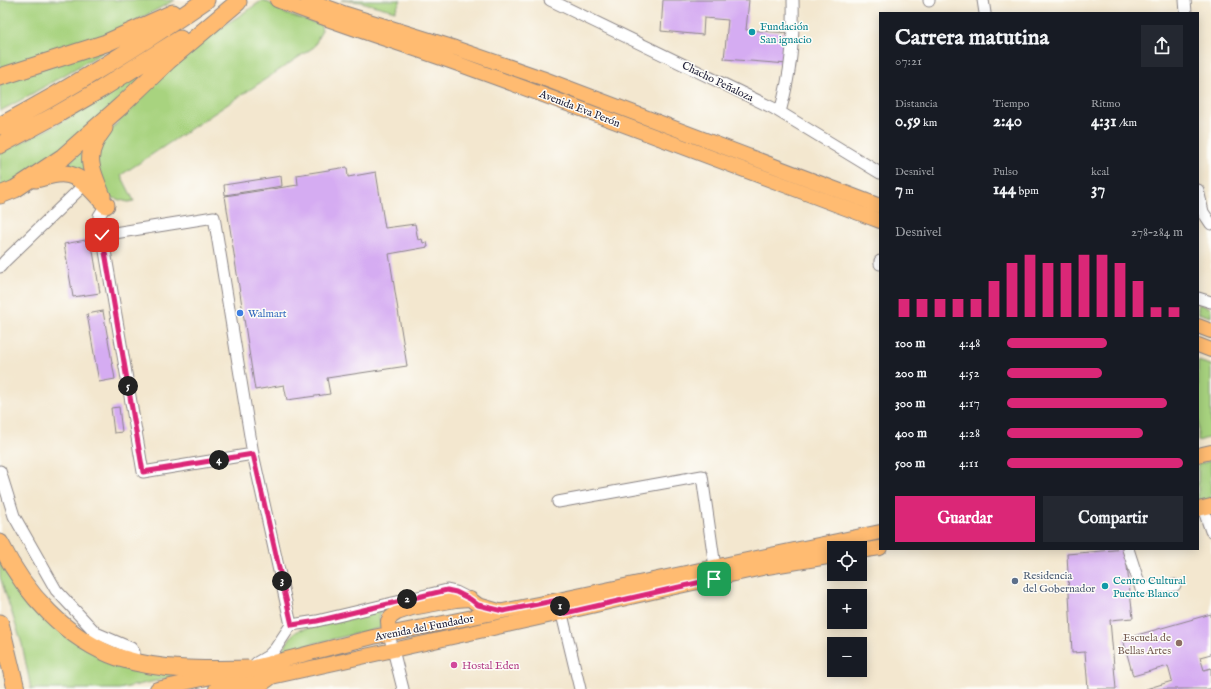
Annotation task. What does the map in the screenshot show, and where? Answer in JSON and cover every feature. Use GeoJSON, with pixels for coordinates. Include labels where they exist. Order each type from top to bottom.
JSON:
{"type":"FeatureCollection","features":[{"type":"Feature","properties":{"kind":"highway"},"geometry":{"type":"LineString","coordinates":[[0,77],[106,43],[200,0]]}},
{"type":"Feature","properties":{"kind":"highway"},"geometry":{"type":"LineString","coordinates":[[0,126],[96,72],[206,0]]}},
{"type":"Feature","properties":{"kind":"highway"},"geometry":{"type":"LineString","coordinates":[[0,199],[7,192],[63,157],[122,105],[168,61],[240,1]]}},
{"type":"Feature","properties":{"kind":"highway"},"geometry":{"type":"LineString","coordinates":[[0,145],[101,89],[240,1]]}},
{"type":"Feature","properties":{"kind":"highway"},"geometry":{"type":"LineString","coordinates":[[106,205],[91,169],[91,148],[96,137],[122,105]]}},
{"type":"Feature","properties":{"kind":"highway"},"geometry":{"type":"LineString","coordinates":[[7,192],[35,179],[64,174],[73,176],[86,184],[106,205]]}},
{"type":"Feature","properties":{"kind":"highway"},"geometry":{"type":"LineString","coordinates":[[0,544],[35,598],[48,612],[84,640],[99,649],[120,658],[176,669],[247,669]]}},
{"type":"Feature","properties":{"kind":"highway"},"geometry":{"type":"LineString","coordinates":[[0,624],[15,683]]}},
{"type":"Feature","properties":{"kind":"highway"},"geometry":{"type":"LineString","coordinates":[[252,689],[268,678]]}},
{"type":"Feature","properties":{"kind":"main road","name":"Avenida Eva Perón"},"geometry":{"type":"LineString","coordinates":[[277,0],[324,18],[449,60],[520,86],[879,221]]}},
{"type":"Feature","properties":{"kind":"main road","name":"Avenida Eva Perón"},"geometry":{"type":"LineString","coordinates":[[308,0],[346,14],[454,48],[542,78],[879,206]]}},
{"type":"Feature","properties":{"kind":"main road"},"geometry":{"type":"LineString","coordinates":[[1199,326],[1211,331]]}},
{"type":"Feature","properties":{"kind":"main road"},"geometry":{"type":"LineString","coordinates":[[1199,345],[1211,350]]}},
{"type":"Feature","properties":{"kind":"main road"},"geometry":{"type":"LineString","coordinates":[[1199,455],[1211,452]]}},
{"type":"Feature","properties":{"kind":"main road","name":"Avenida del Fundador"},"geometry":{"type":"LineString","coordinates":[[216,689],[393,650],[715,567],[879,532]]}},
{"type":"Feature","properties":{"kind":"main road"},"geometry":{"type":"LineString","coordinates":[[867,550],[879,548]]}},
{"type":"Feature","properties":{"kind":"main road","name":"Avenida del Fundador"},"geometry":{"type":"LineString","coordinates":[[157,689],[247,669],[373,637],[503,611],[560,607],[661,590],[752,570],[827,557]]}},
{"type":"Feature","properties":{"kind":"main road"},"geometry":{"type":"LineString","coordinates":[[389,634],[388,622],[391,617],[397,612],[412,608],[470,599],[478,605],[503,611]]}},
{"type":"Feature","properties":{"kind":"street","name":"Chacho Peñaloza"},"geometry":{"type":"LineString","coordinates":[[550,0],[773,108],[879,172]]}},
{"type":"Feature","properties":{"kind":"street"},"geometry":{"type":"LineString","coordinates":[[780,112],[791,64],[793,0]]}},
{"type":"Feature","properties":{"kind":"street"},"geometry":{"type":"LineString","coordinates":[[983,0],[984,12]]}},
{"type":"Feature","properties":{"kind":"street"},"geometry":{"type":"LineString","coordinates":[[1185,0],[1186,12]]}},
{"type":"Feature","properties":{"kind":"street"},"geometry":{"type":"LineString","coordinates":[[0,267],[86,184]]}},
{"type":"Feature","properties":{"kind":"street"},"geometry":{"type":"LineString","coordinates":[[106,205],[99,216],[143,472],[253,454]]}},
{"type":"Feature","properties":{"kind":"street"},"geometry":{"type":"LineString","coordinates":[[1200,206],[1211,224]]}},
{"type":"Feature","properties":{"kind":"street"},"geometry":{"type":"LineString","coordinates":[[102,235],[214,217],[253,454],[292,625]]}},
{"type":"Feature","properties":{"kind":"street"},"geometry":{"type":"LineString","coordinates":[[1199,298],[1211,302]]}},
{"type":"Feature","properties":{"kind":"street"},"geometry":{"type":"LineString","coordinates":[[0,471],[14,516],[56,590],[96,633],[131,648],[134,652],[132,660]]}},
{"type":"Feature","properties":{"kind":"street"},"geometry":{"type":"LineString","coordinates":[[558,502],[702,476],[715,567]]}},
{"type":"Feature","properties":{"kind":"street"},"geometry":{"type":"LineString","coordinates":[[1204,508],[1211,531]]}},
{"type":"Feature","properties":{"kind":"street"},"geometry":{"type":"LineString","coordinates":[[1128,550],[1141,589],[1175,585]]}},
{"type":"Feature","properties":{"kind":"street"},"geometry":{"type":"LineString","coordinates":[[247,669],[268,656],[275,649],[292,625],[317,621],[447,590],[456,592],[470,599]]}},
{"type":"Feature","properties":{"kind":"street"},"geometry":{"type":"LineString","coordinates":[[560,607],[580,689]]}},
{"type":"Feature","properties":{"kind":"street"},"geometry":{"type":"LineString","coordinates":[[389,634],[403,689]]}},
{"type":"Feature","properties":{"kind":"green space"},"geometry":{"type":"Polygon","coordinates":[[[0,0],[175,0],[111,34],[0,70],[0,0]]]}},
{"type":"Feature","properties":{"kind":"green space"},"geometry":{"type":"Polygon","coordinates":[[[263,0],[277,7],[286,14],[321,25],[322,30],[314,47],[121,175],[134,201],[128,202],[105,196],[94,163],[102,141],[160,78],[225,25],[263,0]]]}},
{"type":"Feature","properties":{"kind":"green space"},"geometry":{"type":"Polygon","coordinates":[[[341,0],[401,0],[395,11],[361,2],[341,0]]]}},
{"type":"Feature","properties":{"kind":"green space"},"geometry":{"type":"Polygon","coordinates":[[[174,49],[65,150],[0,190],[0,153],[58,124],[96,101],[174,49]]]}},
{"type":"Feature","properties":{"kind":"green space"},"geometry":{"type":"Polygon","coordinates":[[[101,50],[102,53],[0,111],[0,81],[101,50]]]}},
{"type":"Feature","properties":{"kind":"green space"},"geometry":{"type":"Polygon","coordinates":[[[85,148],[88,181],[62,169],[85,148]]]}},
{"type":"Feature","properties":{"kind":"green space"},"geometry":{"type":"Polygon","coordinates":[[[1199,304],[1211,308],[1211,317],[1199,313],[1199,304]]]}},
{"type":"Feature","properties":{"kind":"green space"},"geometry":{"type":"Polygon","coordinates":[[[1199,361],[1211,365],[1211,437],[1199,441],[1199,361]]]}},
{"type":"Feature","properties":{"kind":"green space"},"geometry":{"type":"Polygon","coordinates":[[[1211,461],[1211,499],[1199,503],[1199,464],[1211,461]]]}},
{"type":"Feature","properties":{"kind":"green space"},"geometry":{"type":"Polygon","coordinates":[[[0,554],[63,633],[188,674],[119,689],[31,689],[22,644],[0,577],[0,554]]]}},
{"type":"Feature","properties":{"kind":"green space"},"geometry":{"type":"Polygon","coordinates":[[[383,610],[379,616],[381,628],[282,651],[292,635],[299,630],[383,610]]]}},
{"type":"Feature","properties":{"kind":"building","name":"Fundación San ignacio"},"geometry":{"type":"Polygon","coordinates":[[[663,0],[749,0],[746,30],[790,33],[788,64],[724,59],[728,20],[704,18],[703,35],[661,31],[663,0]]]}},
{"type":"Feature","properties":{"kind":"building"},"geometry":{"type":"Polygon","coordinates":[[[347,167],[348,177],[376,172],[385,228],[415,224],[418,240],[422,239],[423,243],[427,242],[428,247],[389,254],[407,366],[327,378],[330,394],[287,400],[284,385],[255,390],[225,196],[298,185],[297,175],[347,167]]]}},
{"type":"Feature","properties":{"kind":"building"},"geometry":{"type":"Polygon","coordinates":[[[281,176],[282,186],[225,195],[224,185],[281,176]]]}},
{"type":"Feature","properties":{"kind":"building"},"geometry":{"type":"Polygon","coordinates":[[[91,239],[100,293],[73,297],[64,244],[91,239]]]}},
{"type":"Feature","properties":{"kind":"building"},"geometry":{"type":"Polygon","coordinates":[[[103,311],[115,379],[99,382],[87,314],[103,311]]]}},
{"type":"Feature","properties":{"kind":"building"},"geometry":{"type":"Polygon","coordinates":[[[119,407],[122,432],[114,433],[111,408],[119,407]]]}},
{"type":"Feature","properties":{"kind":"building"},"geometry":{"type":"Polygon","coordinates":[[[1125,550],[1133,618],[1110,620],[1116,689],[1088,689],[1085,652],[1072,653],[1067,554],[1125,550]]]}},
{"type":"Feature","properties":{"kind":"building"},"geometry":{"type":"Polygon","coordinates":[[[1211,614],[1211,654],[1200,657],[1204,670],[1211,668],[1211,689],[1146,689],[1172,681],[1168,666],[1133,676],[1123,639],[1211,614]]]}},
{"type":"Feature","properties":{"kind":"place","name":"Fundación San ignacio"},"geometry":{"type":"Point","coordinates":[752,32]}},
{"type":"Feature","properties":{"kind":"place","name":"Walmart"},"geometry":{"type":"Point","coordinates":[240,313]}},
{"type":"Feature","properties":{"kind":"place","name":"Residencia del Gobernador"},"geometry":{"type":"Point","coordinates":[1015,581]}},
{"type":"Feature","properties":{"kind":"place","name":"Centro Cultural Puente Blanco"},"geometry":{"type":"Point","coordinates":[1105,586]}},
{"type":"Feature","properties":{"kind":"place","name":"Escuela de Bellas Artes"},"geometry":{"type":"Point","coordinates":[1179,643]}},
{"type":"Feature","properties":{"kind":"place","name":"Hostal Eden"},"geometry":{"type":"Point","coordinates":[454,665]}},
{"type":"Feature","properties":{"kind":"route"},"geometry":{"type":"LineString","coordinates":[[102,235],[143,472],[253,454],[292,625],[317,621],[447,590],[456,592],[478,605],[503,611],[558,600],[561,614],[714,579]]}}]}
